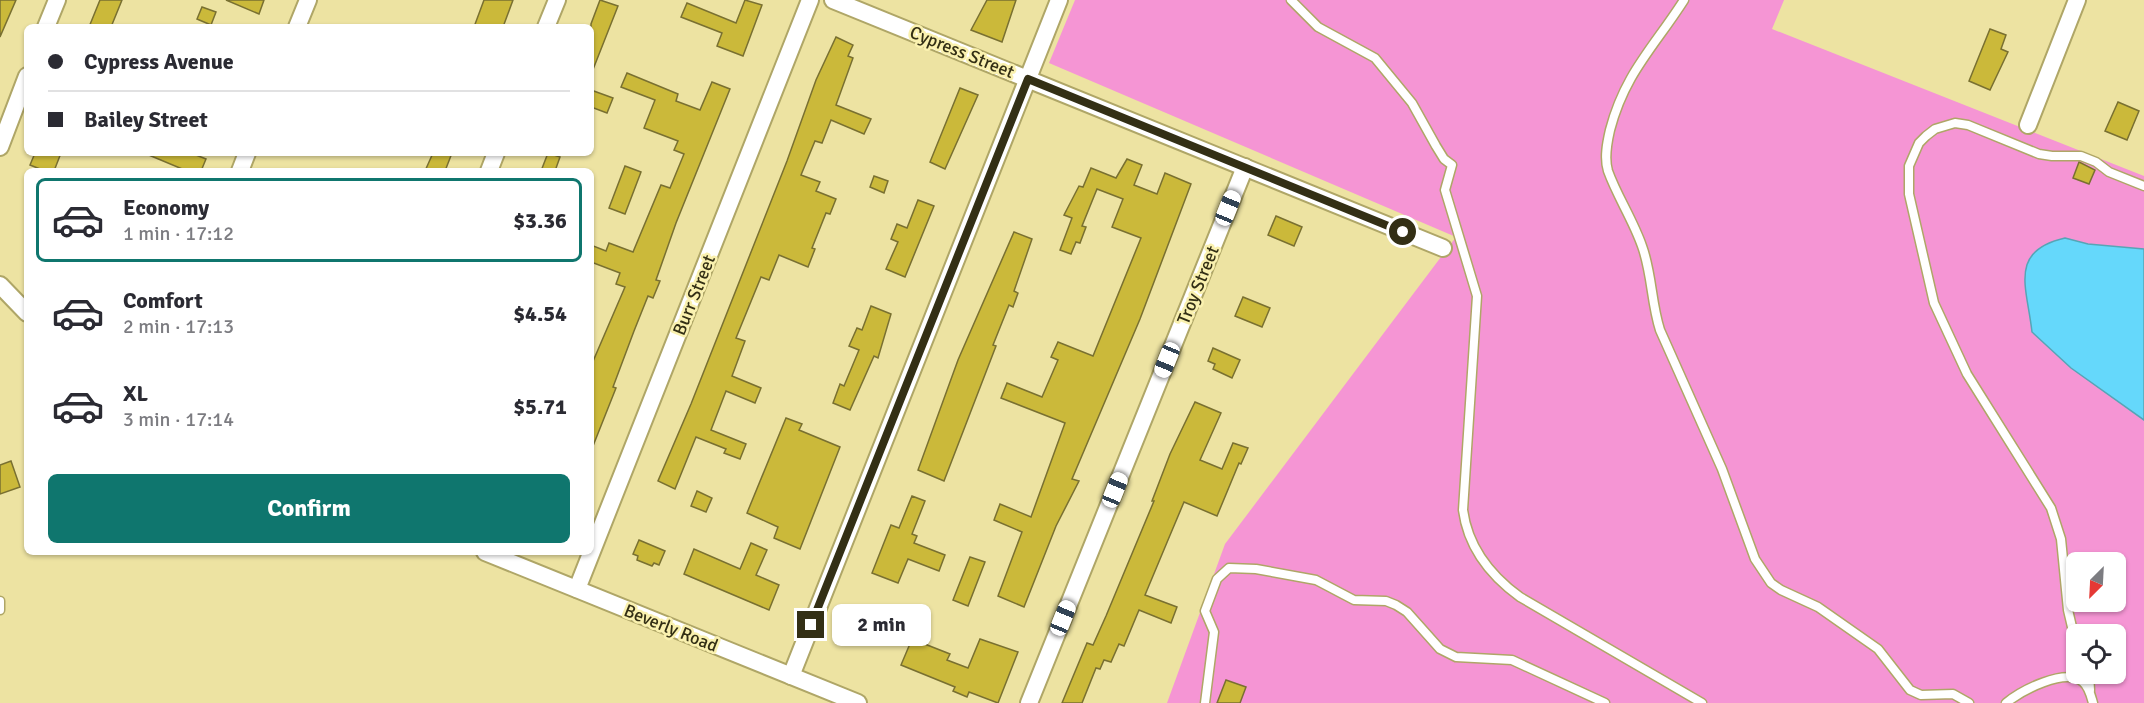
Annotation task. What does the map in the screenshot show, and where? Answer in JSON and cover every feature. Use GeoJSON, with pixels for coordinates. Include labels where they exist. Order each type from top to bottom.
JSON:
{"type":"FeatureCollection","features":[{"type":"Feature","properties":{"kind":"street"},"geometry":{"type":"LineString","coordinates":[[47,24],[57,0]]}},
{"type":"Feature","properties":{"kind":"street"},"geometry":{"type":"LineString","coordinates":[[298,24],[308,0]]}},
{"type":"Feature","properties":{"kind":"street"},"geometry":{"type":"LineString","coordinates":[[547,24],[557,0]]}},
{"type":"Feature","properties":{"kind":"street","name":"Burr Street"},"geometry":{"type":"LineString","coordinates":[[594,546],[810,0]]}},
{"type":"Feature","properties":{"kind":"street","name":"Cypress Street"},"geometry":{"type":"LineString","coordinates":[[833,0],[1443,248]]}},
{"type":"Feature","properties":{"kind":"street"},"geometry":{"type":"LineString","coordinates":[[791,676],[1059,0]]}},
{"type":"Feature","properties":{"kind":"street"},"geometry":{"type":"LineString","coordinates":[[2028,125],[2077,0]]}},
{"type":"Feature","properties":{"kind":"street"},"geometry":{"type":"LineString","coordinates":[[0,147],[24,84]]}},
{"type":"Feature","properties":{"kind":"street","name":"Troy Street"},"geometry":{"type":"LineString","coordinates":[[1029,703],[1245,167]]}},
{"type":"Feature","properties":{"kind":"street"},"geometry":{"type":"LineString","coordinates":[[0,285],[24,310]]}},
{"type":"Feature","properties":{"kind":"street","name":"Beverly Road"},"geometry":{"type":"LineString","coordinates":[[492,555],[858,703]]}},
{"type":"Feature","properties":{"kind":"street","name":"Burr Street"},"geometry":{"type":"LineString","coordinates":[[577,589],[590,555]]}},
{"type":"Feature","properties":{"kind":"lane"},"geometry":{"type":"LineString","coordinates":[[1291,0],[1318,27],[1375,58],[1412,103],[1444,159],[1452,165],[1445,190],[1477,296],[1463,510],[1465,525],[1483,561],[1520,597],[1702,703]]}},
{"type":"Feature","properties":{"kind":"lane"},"geometry":{"type":"LineString","coordinates":[[1684,0],[1644,55],[1624,88],[1614,115],[1606,150],[1607,169],[1645,255],[1651,297],[1660,330],[1722,469],[1755,559],[1771,583],[1818,608],[1878,649],[1910,690],[1921,695],[1953,694],[1969,703]]}},
{"type":"Feature","properties":{"kind":"lane"},"geometry":{"type":"LineString","coordinates":[[2071,624],[2063,548],[2058,526],[2044,495],[1967,374],[1937,311],[1907,178],[1918,143],[1935,129],[1955,123],[1968,125],[2039,154],[2081,156],[2096,162],[2109,172],[2144,186]]}},
{"type":"Feature","properties":{"kind":"lane"},"geometry":{"type":"LineString","coordinates":[[1205,703],[1214,632],[1205,611],[1222,572],[1229,568],[1243,568],[1316,580],[1354,600],[1386,601],[1407,612],[1440,649],[1456,657],[1512,660],[1605,703]]}},
{"type":"Feature","properties":{"kind":"lane"},"geometry":{"type":"LineString","coordinates":[[0,601],[0,610]]}},
{"type":"Feature","properties":{"kind":"lane"},"geometry":{"type":"LineString","coordinates":[[2006,703],[2027,689],[2053,680],[2081,680],[2090,693]]}},
{"type":"Feature","properties":{"kind":"lane"},"geometry":{"type":"LineString","coordinates":[[2090,684],[2093,703]]}},
{"type":"Feature","properties":{"kind":"shaded area"},"geometry":{"type":"Polygon","coordinates":[[[1075,0],[1784,0],[1772,29],[2144,176],[2144,703],[1167,703],[1225,544],[1456,237],[1049,63],[1075,0]]]}},
{"type":"Feature","properties":{"kind":"water"},"geometry":{"type":"Polygon","coordinates":[[[2065,238],[2088,244],[2144,249],[2144,420],[2071,368],[2032,332],[2025,286],[2028,262],[2035,252],[2047,244],[2065,238]]]}},
{"type":"Feature","properties":{"kind":"building"},"geometry":{"type":"Polygon","coordinates":[[[0,0],[16,0],[0,37],[0,0]]]}},
{"type":"Feature","properties":{"kind":"building"},"geometry":{"type":"Polygon","coordinates":[[[100,0],[122,0],[112,24],[90,24],[100,0]]]}},
{"type":"Feature","properties":{"kind":"building"},"geometry":{"type":"Polygon","coordinates":[[[226,0],[264,0],[259,14],[226,0]]]}},
{"type":"Feature","properties":{"kind":"building"},"geometry":{"type":"Polygon","coordinates":[[[484,0],[513,0],[504,24],[475,24],[484,0]]]}},
{"type":"Feature","properties":{"kind":"building"},"geometry":{"type":"Polygon","coordinates":[[[600,0],[618,6],[594,67],[594,24],[591,24],[600,0]]]}},
{"type":"Feature","properties":{"kind":"building"},"geometry":{"type":"Polygon","coordinates":[[[745,0],[762,5],[743,56],[717,46],[722,33],[681,17],[687,3],[736,23],[745,0]]]}},
{"type":"Feature","properties":{"kind":"building"},"geometry":{"type":"Polygon","coordinates":[[[987,0],[1016,0],[1002,42],[971,30],[987,0]]]}},
{"type":"Feature","properties":{"kind":"building"},"geometry":{"type":"Polygon","coordinates":[[[202,7],[216,12],[211,24],[197,19],[202,7]]]}},
{"type":"Feature","properties":{"kind":"building"},"geometry":{"type":"Polygon","coordinates":[[[1990,29],[2006,35],[2001,49],[2008,52],[1990,90],[1969,81],[1990,29]]]}},
{"type":"Feature","properties":{"kind":"building"},"geometry":{"type":"Polygon","coordinates":[[[836,37],[853,45],[848,56],[853,58],[836,105],[871,119],[864,134],[831,120],[822,143],[815,141],[801,175],[820,182],[816,191],[836,199],[830,214],[826,213],[812,248],[815,249],[808,267],[779,255],[769,280],[761,277],[736,338],[745,341],[732,376],[761,388],[755,403],[726,391],[711,430],[746,444],[740,459],[724,453],[726,449],[696,437],[675,489],[658,481],[691,404],[787,161],[816,80],[836,37]]]}},
{"type":"Feature","properties":{"kind":"building"},"geometry":{"type":"Polygon","coordinates":[[[627,73],[678,94],[676,101],[700,110],[712,82],[730,89],[676,223],[656,280],[660,281],[653,298],[648,296],[594,443],[594,359],[625,287],[616,284],[620,273],[594,263],[594,246],[606,251],[609,243],[633,252],[661,185],[670,188],[684,154],[674,150],[678,141],[644,128],[655,100],[621,87],[627,73]]]}},
{"type":"Feature","properties":{"kind":"building"},"geometry":{"type":"Polygon","coordinates":[[[960,88],[978,95],[945,169],[930,162],[960,88]]]}},
{"type":"Feature","properties":{"kind":"building"},"geometry":{"type":"Polygon","coordinates":[[[594,91],[613,98],[607,113],[594,108],[594,91]]]}},
{"type":"Feature","properties":{"kind":"building"},"geometry":{"type":"Polygon","coordinates":[[[2118,102],[2139,111],[2127,140],[2105,131],[2118,102]]]}},
{"type":"Feature","properties":{"kind":"building"},"geometry":{"type":"Polygon","coordinates":[[[34,156],[60,156],[55,168],[38,168],[30,165],[34,156]]]}},
{"type":"Feature","properties":{"kind":"building"},"geometry":{"type":"Polygon","coordinates":[[[151,156],[198,156],[206,159],[202,168],[180,168],[151,156]]]}},
{"type":"Feature","properties":{"kind":"building"},"geometry":{"type":"Polygon","coordinates":[[[432,156],[451,156],[446,168],[426,168],[432,156]]]}},
{"type":"Feature","properties":{"kind":"building"},"geometry":{"type":"Polygon","coordinates":[[[547,156],[560,157],[556,168],[542,168],[547,156]]]}},
{"type":"Feature","properties":{"kind":"building"},"geometry":{"type":"Polygon","coordinates":[[[1127,159],[1142,165],[1134,185],[1157,194],[1165,173],[1191,184],[1140,319],[1072,479],[1079,481],[1056,526],[1024,607],[998,596],[1022,532],[994,520],[1000,504],[1031,517],[1065,423],[1001,398],[1007,383],[1042,397],[1058,360],[1051,357],[1058,342],[1093,356],[1141,238],[1112,227],[1123,199],[1097,189],[1082,226],[1086,227],[1080,243],[1076,242],[1071,254],[1060,250],[1072,218],[1064,215],[1079,186],[1083,187],[1091,168],[1116,178],[1127,159]]]}},
{"type":"Feature","properties":{"kind":"building"},"geometry":{"type":"Polygon","coordinates":[[[2079,162],[2095,170],[2089,184],[2073,178],[2079,162]]]}},
{"type":"Feature","properties":{"kind":"building"},"geometry":{"type":"Polygon","coordinates":[[[625,166],[641,172],[625,214],[609,208],[625,166]]]}},
{"type":"Feature","properties":{"kind":"building"},"geometry":{"type":"Polygon","coordinates":[[[874,176],[888,181],[884,193],[870,187],[874,176]]]}},
{"type":"Feature","properties":{"kind":"building"},"geometry":{"type":"Polygon","coordinates":[[[918,200],[934,206],[905,277],[886,269],[898,242],[891,239],[897,224],[907,228],[918,200]]]}},
{"type":"Feature","properties":{"kind":"building"},"geometry":{"type":"Polygon","coordinates":[[[1276,216],[1302,227],[1294,246],[1268,235],[1276,216]]]}},
{"type":"Feature","properties":{"kind":"building"},"geometry":{"type":"Polygon","coordinates":[[[1014,232],[1032,239],[1014,291],[1018,293],[1013,307],[1009,305],[993,345],[996,346],[944,481],[918,470],[958,360],[1014,232]]]}},
{"type":"Feature","properties":{"kind":"building"},"geometry":{"type":"Polygon","coordinates":[[[1243,297],[1270,308],[1262,327],[1235,316],[1243,297]]]}},
{"type":"Feature","properties":{"kind":"building"},"geometry":{"type":"Polygon","coordinates":[[[871,306],[891,314],[878,358],[874,356],[850,410],[833,403],[840,384],[844,386],[859,350],[849,346],[857,328],[862,330],[871,306]]]}},
{"type":"Feature","properties":{"kind":"building"},"geometry":{"type":"Polygon","coordinates":[[[1213,348],[1240,360],[1232,378],[1213,369],[1215,364],[1208,361],[1213,348]]]}},
{"type":"Feature","properties":{"kind":"building"},"geometry":{"type":"Polygon","coordinates":[[[1195,402],[1221,413],[1200,460],[1222,469],[1233,443],[1248,448],[1241,464],[1239,463],[1217,516],[1184,502],[1145,595],[1177,607],[1171,623],[1139,610],[1124,646],[1119,644],[1111,662],[1104,660],[1100,669],[1096,668],[1082,703],[1062,703],[1087,643],[1093,645],[1106,616],[1154,501],[1152,501],[1170,454],[1195,402]]]}},
{"type":"Feature","properties":{"kind":"building"},"geometry":{"type":"Polygon","coordinates":[[[786,418],[802,424],[799,430],[840,447],[800,549],[774,538],[778,527],[747,513],[786,418]]]}},
{"type":"Feature","properties":{"kind":"building"},"geometry":{"type":"Polygon","coordinates":[[[11,461],[20,487],[0,494],[0,465],[11,461]]]}},
{"type":"Feature","properties":{"kind":"building"},"geometry":{"type":"Polygon","coordinates":[[[697,491],[712,498],[706,512],[691,506],[697,491]]]}},
{"type":"Feature","properties":{"kind":"building"},"geometry":{"type":"Polygon","coordinates":[[[912,496],[925,501],[912,534],[917,536],[914,543],[945,555],[939,571],[908,559],[898,583],[872,573],[891,525],[899,528],[912,496]]]}},
{"type":"Feature","properties":{"kind":"building"},"geometry":{"type":"Polygon","coordinates":[[[639,540],[665,551],[659,565],[654,563],[652,566],[637,560],[638,556],[633,554],[639,540]]]}},
{"type":"Feature","properties":{"kind":"building"},"geometry":{"type":"Polygon","coordinates":[[[751,543],[767,550],[756,575],[779,585],[769,610],[684,574],[694,549],[740,569],[751,543]]]}},
{"type":"Feature","properties":{"kind":"building"},"geometry":{"type":"Polygon","coordinates":[[[970,557],[985,562],[968,606],[953,600],[970,557]]]}},
{"type":"Feature","properties":{"kind":"building"},"geometry":{"type":"Polygon","coordinates":[[[912,639],[950,654],[947,660],[968,668],[980,639],[1018,652],[998,703],[969,692],[967,697],[953,691],[955,687],[901,665],[912,639]]]}},
{"type":"Feature","properties":{"kind":"building"},"geometry":{"type":"Polygon","coordinates":[[[1226,680],[1246,687],[1240,703],[1217,703],[1226,680]]]}},
{"type":"Feature","properties":{"kind":"route"},"geometry":{"type":"LineString","coordinates":[[811,625],[1028,79],[1403,232]]}}]}
